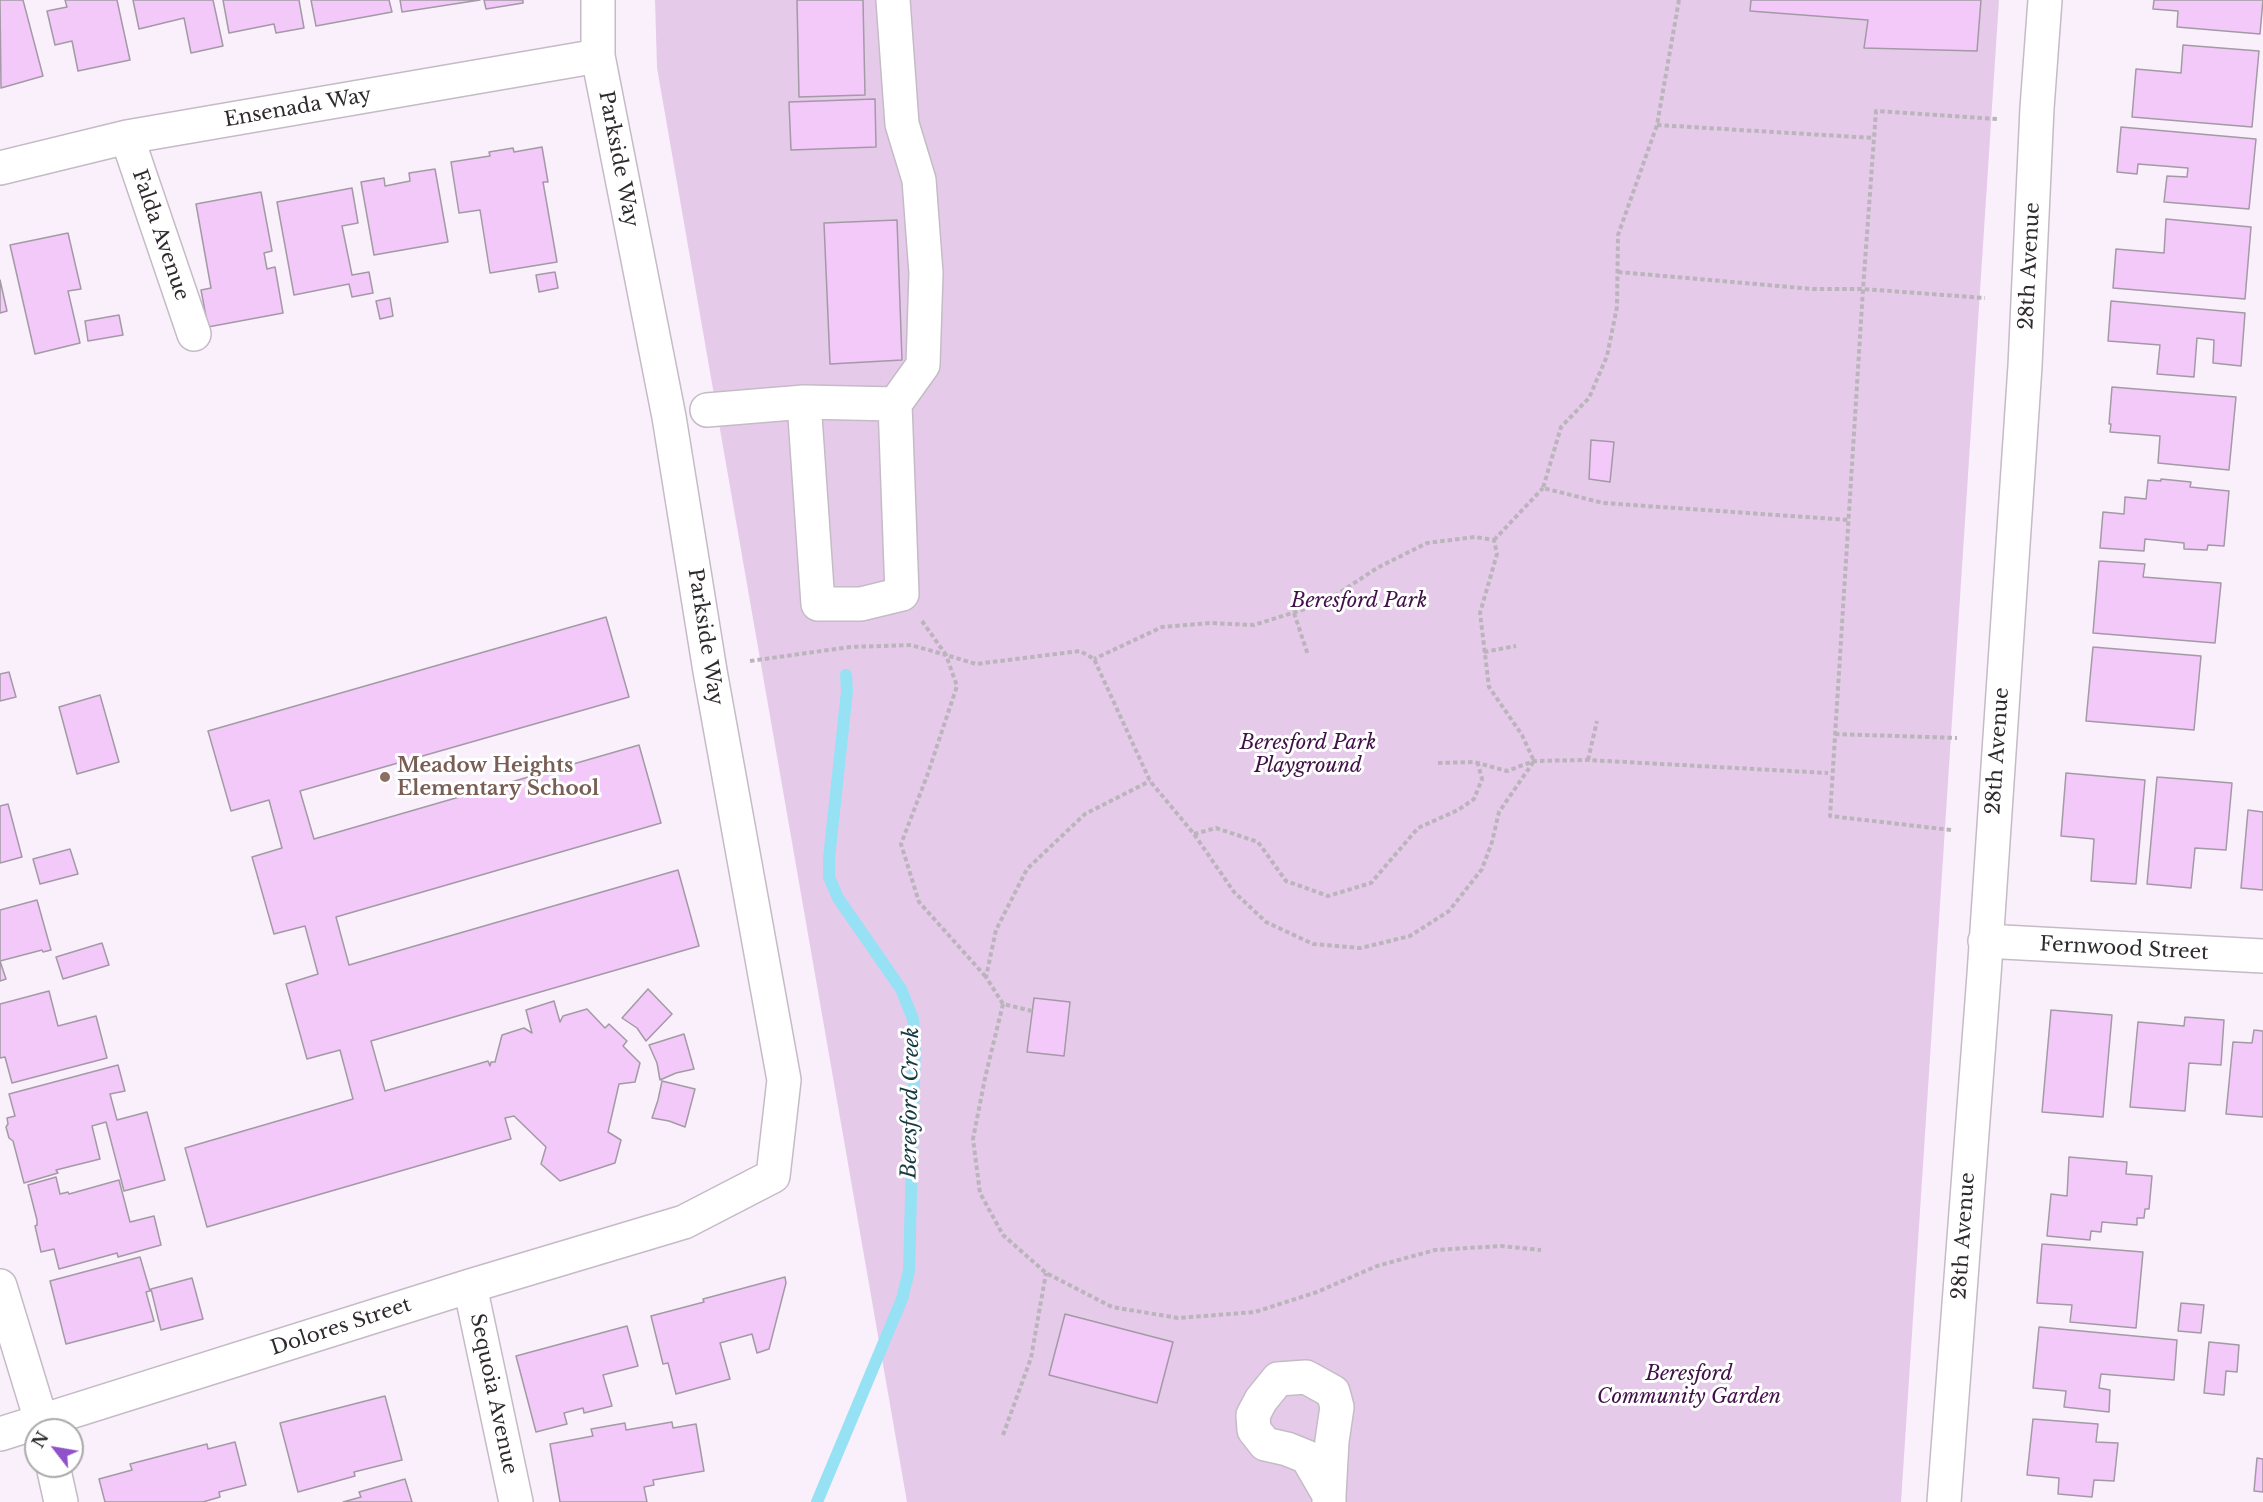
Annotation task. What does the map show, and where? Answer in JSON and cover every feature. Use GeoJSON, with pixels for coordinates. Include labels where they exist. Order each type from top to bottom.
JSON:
{"type":"FeatureCollection","features":[{"type":"Feature","properties":{"kind":"street","name":"Parkside Way"},"geometry":{"type":"LineString","coordinates":[[598,0],[598,56],[669,417],[710,671],[784,1080],[773,1176],[684,1222]]}},
{"type":"Feature","properties":{"kind":"street"},"geometry":{"type":"LineString","coordinates":[[804,402],[819,604],[861,604],[902,594],[895,404],[923,365],[926,273],[919,180],[902,124],[893,0]]}},
{"type":"Feature","properties":{"kind":"street","name":"28th Avenue"},"geometry":{"type":"LineString","coordinates":[[1944,1502],[2024,378],[2037,108],[2045,0]]}},
{"type":"Feature","properties":{"kind":"street","name":"Ensenada Way"},"geometry":{"type":"LineString","coordinates":[[0,168],[127,137],[598,56]]}},
{"type":"Feature","properties":{"kind":"street","name":"Falda Avenue"},"geometry":{"type":"LineString","coordinates":[[127,137],[194,334]]}},
{"type":"Feature","properties":{"kind":"street"},"geometry":{"type":"LineString","coordinates":[[707,410],[804,402],[895,404]]}},
{"type":"Feature","properties":{"kind":"street","name":"Fernwood Street"},"geometry":{"type":"LineString","coordinates":[[1985,941],[2263,956]]}},
{"type":"Feature","properties":{"kind":"street","name":"Dolores Street"},"geometry":{"type":"LineString","coordinates":[[67,1418],[470,1286],[684,1222]]}},
{"type":"Feature","properties":{"kind":"street"},"geometry":{"type":"LineString","coordinates":[[0,1286],[41,1418]]}},
{"type":"Feature","properties":{"kind":"street","name":"Sequoia Avenue"},"geometry":{"type":"LineString","coordinates":[[470,1286],[516,1502]]}},
{"type":"Feature","properties":{"kind":"street","name":"Dolores Street"},"geometry":{"type":"LineString","coordinates":[[0,1434],[24,1430]]}},
{"type":"Feature","properties":{"kind":"street"},"geometry":{"type":"LineString","coordinates":[[56,1478],[61,1502]]}},
{"type":"Feature","properties":{"kind":"path"},"geometry":{"type":"LineString","coordinates":[[1494,540],[1543,488],[1561,427],[1589,398],[1607,356],[1617,307],[1618,236],[1657,125],[1679,0]]}},
{"type":"Feature","properties":{"kind":"path"},"geometry":{"type":"LineString","coordinates":[[1951,830],[1830,816],[1848,520],[1876,111],[1997,119]]}},
{"type":"Feature","properties":{"kind":"path"},"geometry":{"type":"LineString","coordinates":[[1657,125],[1874,138]]}},
{"type":"Feature","properties":{"kind":"path"},"geometry":{"type":"LineString","coordinates":[[1617,272],[1813,289],[1863,289],[1985,298]]}},
{"type":"Feature","properties":{"kind":"path"},"geometry":{"type":"LineString","coordinates":[[1543,488],[1603,503],[1848,520]]}},
{"type":"Feature","properties":{"kind":"path"},"geometry":{"type":"LineString","coordinates":[[1094,659],[1162,627],[1210,623],[1254,625],[1324,603],[1377,568],[1427,543],[1475,537],[1494,540]]}},
{"type":"Feature","properties":{"kind":"path"},"geometry":{"type":"LineString","coordinates":[[1494,540],[1497,554],[1480,614],[1489,687],[1522,735],[1534,761]]}},
{"type":"Feature","properties":{"kind":"path"},"geometry":{"type":"LineString","coordinates":[[902,594],[946,655],[957,686],[901,844],[919,902],[986,977],[1003,1004],[1032,1011]]}},
{"type":"Feature","properties":{"kind":"path"},"geometry":{"type":"LineString","coordinates":[[1294,613],[1308,655]]}},
{"type":"Feature","properties":{"kind":"path"},"geometry":{"type":"LineString","coordinates":[[750,661],[850,647],[891,645],[911,645],[976,664],[1080,651],[1094,659],[1150,781],[1194,834],[1234,892],[1266,922],[1313,944],[1361,948],[1410,936],[1449,911],[1482,869],[1492,842],[1499,812],[1534,761]]}},
{"type":"Feature","properties":{"kind":"path"},"geometry":{"type":"LineString","coordinates":[[1484,652],[1516,646]]}},
{"type":"Feature","properties":{"kind":"path"},"geometry":{"type":"LineString","coordinates":[[1588,760],[1597,721]]}},
{"type":"Feature","properties":{"kind":"path"},"geometry":{"type":"LineString","coordinates":[[1835,734],[1957,738]]}},
{"type":"Feature","properties":{"kind":"path"},"geometry":{"type":"LineString","coordinates":[[1438,763],[1478,764],[1507,771],[1534,761],[1588,760],[1828,773]]}},
{"type":"Feature","properties":{"kind":"path"},"geometry":{"type":"LineString","coordinates":[[1194,834],[1216,828],[1258,842],[1286,880],[1328,896],[1371,883],[1418,828],[1458,810],[1474,799],[1482,779],[1478,764]]}},
{"type":"Feature","properties":{"kind":"path"},"geometry":{"type":"LineString","coordinates":[[986,977],[996,930],[1027,869],[1085,814],[1150,781]]}},
{"type":"Feature","properties":{"kind":"path"},"geometry":{"type":"LineString","coordinates":[[1003,1004],[985,1078],[974,1139],[980,1193],[1003,1235],[1046,1273],[1112,1307],[1178,1318],[1255,1312],[1317,1292],[1377,1266],[1435,1250],[1502,1246],[1541,1250]]}},
{"type":"Feature","properties":{"kind":"path"},"geometry":{"type":"LineString","coordinates":[[1003,1435],[1031,1358],[1046,1273]]}},
{"type":"Feature","properties":{"kind":"green space","name":"Beresford Park"},"geometry":{"type":"Polygon","coordinates":[[[655,0],[1999,0],[1901,1502],[907,1502],[657,68],[655,0]]]}},
{"type":"Feature","properties":{"kind":"building"},"geometry":{"type":"Polygon","coordinates":[[[0,0],[23,0],[43,76],[1,88],[0,0]]]}},
{"type":"Feature","properties":{"kind":"building"},"geometry":{"type":"Polygon","coordinates":[[[65,0],[117,0],[130,60],[78,71],[72,41],[55,45],[47,11],[67,7],[65,0]]]}},
{"type":"Feature","properties":{"kind":"building"},"geometry":{"type":"Polygon","coordinates":[[[133,0],[213,0],[223,46],[191,53],[184,18],[139,29],[133,0]]]}},
{"type":"Feature","properties":{"kind":"building"},"geometry":{"type":"Polygon","coordinates":[[[223,0],[299,0],[304,28],[276,33],[274,24],[229,33],[223,0]]]}},
{"type":"Feature","properties":{"kind":"building"},"geometry":{"type":"Polygon","coordinates":[[[311,0],[389,0],[392,12],[316,26],[311,0]]]}},
{"type":"Feature","properties":{"kind":"building"},"geometry":{"type":"Polygon","coordinates":[[[400,0],[480,0],[402,12],[400,0]]]}},
{"type":"Feature","properties":{"kind":"building"},"geometry":{"type":"Polygon","coordinates":[[[484,0],[523,0],[523,3],[486,9],[484,0]]]}},
{"type":"Feature","properties":{"kind":"building"},"geometry":{"type":"Polygon","coordinates":[[[797,0],[863,0],[865,95],[799,97],[797,0]]]}},
{"type":"Feature","properties":{"kind":"building"},"geometry":{"type":"Polygon","coordinates":[[[1751,0],[1981,0],[1977,51],[1864,48],[1868,20],[1750,11],[1751,0]]]}},
{"type":"Feature","properties":{"kind":"building"},"geometry":{"type":"Polygon","coordinates":[[[2154,0],[2263,0],[2260,34],[2177,27],[2178,11],[2153,9],[2154,0]]]}},
{"type":"Feature","properties":{"kind":"building"},"geometry":{"type":"Polygon","coordinates":[[[2183,45],[2259,51],[2252,127],[2132,117],[2136,69],[2181,73],[2183,45]]]}},
{"type":"Feature","properties":{"kind":"building"},"geometry":{"type":"Polygon","coordinates":[[[875,99],[876,147],[791,150],[789,102],[875,99]]]}},
{"type":"Feature","properties":{"kind":"building"},"geometry":{"type":"Polygon","coordinates":[[[2121,127],[2256,139],[2249,209],[2164,202],[2167,176],[2187,177],[2188,168],[2138,164],[2137,174],[2117,172],[2121,127]]]}},
{"type":"Feature","properties":{"kind":"building"},"geometry":{"type":"Polygon","coordinates":[[[542,147],[548,182],[543,182],[557,262],[490,273],[480,210],[459,213],[451,162],[490,156],[489,152],[513,148],[514,152],[542,147]]]}},
{"type":"Feature","properties":{"kind":"building"},"geometry":{"type":"Polygon","coordinates":[[[435,169],[448,242],[374,255],[361,182],[384,178],[385,186],[410,181],[409,173],[435,169]]]}},
{"type":"Feature","properties":{"kind":"building"},"geometry":{"type":"Polygon","coordinates":[[[352,188],[358,223],[342,226],[352,275],[369,272],[373,293],[352,297],[349,284],[294,295],[277,202],[352,188]]]}},
{"type":"Feature","properties":{"kind":"building"},"geometry":{"type":"Polygon","coordinates":[[[261,192],[272,251],[264,253],[267,269],[275,267],[283,313],[208,327],[201,290],[211,288],[196,204],[261,192]]]}},
{"type":"Feature","properties":{"kind":"building"},"geometry":{"type":"Polygon","coordinates":[[[2166,219],[2251,227],[2245,299],[2113,288],[2116,249],[2164,253],[2166,219]]]}},
{"type":"Feature","properties":{"kind":"building"},"geometry":{"type":"Polygon","coordinates":[[[897,220],[902,360],[830,364],[824,223],[897,220]]]}},
{"type":"Feature","properties":{"kind":"building"},"geometry":{"type":"Polygon","coordinates":[[[68,233],[81,289],[68,291],[80,343],[35,354],[10,245],[68,233]]]}},
{"type":"Feature","properties":{"kind":"building"},"geometry":{"type":"Polygon","coordinates":[[[555,272],[558,288],[539,292],[536,275],[555,272]]]}},
{"type":"Feature","properties":{"kind":"building"},"geometry":{"type":"Polygon","coordinates":[[[0,280],[7,311],[0,313],[0,280]]]}},
{"type":"Feature","properties":{"kind":"building"},"geometry":{"type":"Polygon","coordinates":[[[390,298],[393,316],[380,319],[376,301],[390,298]]]}},
{"type":"Feature","properties":{"kind":"building"},"geometry":{"type":"Polygon","coordinates":[[[2111,301],[2245,313],[2241,366],[2213,363],[2214,340],[2197,338],[2194,377],[2157,374],[2160,345],[2108,341],[2111,301]]]}},
{"type":"Feature","properties":{"kind":"building"},"geometry":{"type":"Polygon","coordinates":[[[119,315],[123,335],[88,341],[85,321],[119,315]]]}},
{"type":"Feature","properties":{"kind":"building"},"geometry":{"type":"Polygon","coordinates":[[[2112,387],[2236,397],[2229,470],[2158,463],[2160,436],[2110,432],[2112,387]]]}},
{"type":"Feature","properties":{"kind":"building"},"geometry":{"type":"Polygon","coordinates":[[[1591,440],[1614,442],[1610,482],[1589,479],[1591,440]]]}},
{"type":"Feature","properties":{"kind":"building"},"geometry":{"type":"Polygon","coordinates":[[[2161,479],[2191,482],[2190,487],[2229,491],[2224,546],[2208,545],[2207,550],[2184,549],[2184,543],[2145,539],[2144,551],[2100,548],[2103,512],[2124,514],[2125,497],[2146,499],[2148,480],[2161,481],[2161,479]]]}},
{"type":"Feature","properties":{"kind":"building"},"geometry":{"type":"Polygon","coordinates":[[[2099,561],[2145,564],[2143,577],[2221,583],[2215,643],[2093,633],[2099,561]]]}},
{"type":"Feature","properties":{"kind":"building"},"geometry":{"type":"Polygon","coordinates":[[[606,617],[629,697],[300,791],[314,839],[639,745],[661,823],[336,917],[349,965],[678,870],[699,946],[371,1041],[385,1091],[488,1061],[490,1066],[491,1062],[495,1062],[502,1035],[524,1028],[532,1033],[526,1010],[554,1001],[560,1022],[563,1016],[587,1009],[605,1028],[609,1024],[627,1041],[623,1046],[640,1063],[635,1082],[619,1084],[608,1132],[621,1140],[615,1163],[560,1181],[541,1164],[546,1147],[514,1116],[505,1118],[511,1139],[207,1227],[185,1148],[353,1099],[340,1050],[307,1059],[286,984],[318,974],[305,926],[274,934],[252,857],[282,848],[269,800],[231,811],[208,731],[606,617]]]}},
{"type":"Feature","properties":{"kind":"building"},"geometry":{"type":"Polygon","coordinates":[[[2093,647],[2201,656],[2194,730],[2086,721],[2093,647]]]}},
{"type":"Feature","properties":{"kind":"building"},"geometry":{"type":"Polygon","coordinates":[[[9,672],[16,697],[0,701],[0,674],[9,672]]]}},
{"type":"Feature","properties":{"kind":"building"},"geometry":{"type":"Polygon","coordinates":[[[100,695],[119,762],[77,774],[59,707],[100,695]]]}},
{"type":"Feature","properties":{"kind":"building"},"geometry":{"type":"Polygon","coordinates":[[[2066,773],[2145,780],[2136,884],[2091,881],[2094,839],[2061,836],[2066,773]]]}},
{"type":"Feature","properties":{"kind":"building"},"geometry":{"type":"Polygon","coordinates":[[[2157,777],[2232,783],[2226,850],[2195,848],[2191,888],[2147,884],[2157,777]]]}},
{"type":"Feature","properties":{"kind":"building"},"geometry":{"type":"Polygon","coordinates":[[[8,804],[22,857],[0,863],[0,806],[8,804]]]}},
{"type":"Feature","properties":{"kind":"building"},"geometry":{"type":"Polygon","coordinates":[[[2248,810],[2263,812],[2263,890],[2241,888],[2248,810]]]}},
{"type":"Feature","properties":{"kind":"building"},"geometry":{"type":"Polygon","coordinates":[[[70,849],[78,874],[40,884],[33,859],[70,849]]]}},
{"type":"Feature","properties":{"kind":"building"},"geometry":{"type":"Polygon","coordinates":[[[37,900],[51,950],[43,952],[42,950],[0,961],[0,910],[37,900]]]}},
{"type":"Feature","properties":{"kind":"building"},"geometry":{"type":"Polygon","coordinates":[[[102,943],[109,965],[63,979],[56,957],[102,943]]]}},
{"type":"Feature","properties":{"kind":"building"},"geometry":{"type":"Polygon","coordinates":[[[0,961],[6,979],[0,981],[0,961]]]}},
{"type":"Feature","properties":{"kind":"building"},"geometry":{"type":"Polygon","coordinates":[[[648,989],[672,1014],[646,1041],[637,1028],[622,1018],[648,989]]]}},
{"type":"Feature","properties":{"kind":"building"},"geometry":{"type":"Polygon","coordinates":[[[49,991],[58,1026],[96,1016],[107,1058],[12,1083],[5,1057],[0,1058],[0,1004],[49,991]]]}},
{"type":"Feature","properties":{"kind":"building"},"geometry":{"type":"Polygon","coordinates":[[[1034,998],[1070,1002],[1064,1056],[1027,1052],[1034,998]]]}},
{"type":"Feature","properties":{"kind":"building"},"geometry":{"type":"Polygon","coordinates":[[[2051,1010],[2112,1015],[2103,1117],[2042,1112],[2051,1010]]]}},
{"type":"Feature","properties":{"kind":"building"},"geometry":{"type":"Polygon","coordinates":[[[2185,1017],[2224,1020],[2221,1065],[2189,1063],[2185,1111],[2130,1107],[2138,1022],[2184,1026],[2185,1017]]]}},
{"type":"Feature","properties":{"kind":"building"},"geometry":{"type":"Polygon","coordinates":[[[2254,1030],[2263,1031],[2263,1117],[2226,1114],[2233,1042],[2252,1043],[2254,1030]]]}},
{"type":"Feature","properties":{"kind":"building"},"geometry":{"type":"Polygon","coordinates":[[[684,1034],[694,1069],[660,1080],[657,1063],[649,1045],[684,1034]]]}},
{"type":"Feature","properties":{"kind":"building"},"geometry":{"type":"Polygon","coordinates":[[[118,1065],[125,1091],[110,1094],[117,1120],[147,1112],[165,1180],[124,1191],[106,1122],[92,1126],[100,1159],[56,1170],[58,1173],[24,1183],[13,1141],[9,1138],[6,1127],[7,1118],[15,1116],[9,1094],[118,1065]]]}},
{"type":"Feature","properties":{"kind":"building"},"geometry":{"type":"Polygon","coordinates":[[[662,1081],[695,1089],[685,1127],[652,1118],[662,1081]]]}},
{"type":"Feature","properties":{"kind":"building"},"geometry":{"type":"Polygon","coordinates":[[[2069,1157],[2127,1162],[2126,1174],[2152,1176],[2149,1209],[2145,1209],[2144,1218],[2137,1218],[2137,1225],[2102,1222],[2101,1232],[2091,1231],[2090,1240],[2047,1236],[2051,1194],[2067,1196],[2069,1157]]]}},
{"type":"Feature","properties":{"kind":"building"},"geometry":{"type":"Polygon","coordinates":[[[56,1177],[60,1194],[68,1192],[69,1194],[119,1180],[130,1222],[154,1216],[161,1245],[118,1257],[117,1253],[59,1269],[54,1249],[41,1252],[35,1226],[37,1220],[28,1185],[56,1177]]]}},
{"type":"Feature","properties":{"kind":"building"},"geometry":{"type":"Polygon","coordinates":[[[2042,1244],[2143,1252],[2136,1328],[2070,1322],[2072,1305],[2037,1303],[2042,1244]]]}},
{"type":"Feature","properties":{"kind":"building"},"geometry":{"type":"Polygon","coordinates":[[[140,1257],[150,1291],[146,1292],[154,1321],[66,1344],[50,1281],[140,1257]]]}},
{"type":"Feature","properties":{"kind":"building"},"geometry":{"type":"Polygon","coordinates":[[[785,1277],[786,1283],[769,1349],[757,1353],[752,1334],[720,1343],[730,1379],[676,1394],[668,1363],[663,1364],[651,1316],[785,1277]]]}},
{"type":"Feature","properties":{"kind":"building"},"geometry":{"type":"Polygon","coordinates":[[[192,1278],[203,1319],[161,1330],[151,1289],[192,1278]]]}},
{"type":"Feature","properties":{"kind":"building"},"geometry":{"type":"Polygon","coordinates":[[[2181,1303],[2204,1305],[2201,1333],[2178,1331],[2181,1303]]]}},
{"type":"Feature","properties":{"kind":"building"},"geometry":{"type":"Polygon","coordinates":[[[1065,1314],[1173,1342],[1157,1403],[1049,1375],[1065,1314]]]}},
{"type":"Feature","properties":{"kind":"building"},"geometry":{"type":"Polygon","coordinates":[[[627,1326],[638,1366],[603,1375],[612,1406],[584,1413],[583,1408],[564,1413],[567,1424],[536,1432],[516,1356],[627,1326]]]}},
{"type":"Feature","properties":{"kind":"building"},"geometry":{"type":"Polygon","coordinates":[[[2039,1327],[2177,1340],[2174,1380],[2101,1374],[2099,1388],[2110,1390],[2109,1412],[2064,1407],[2066,1391],[2033,1388],[2039,1327]]]}},
{"type":"Feature","properties":{"kind":"building"},"geometry":{"type":"Polygon","coordinates":[[[2209,1342],[2239,1345],[2237,1372],[2226,1371],[2224,1395],[2204,1393],[2209,1342]]]}},
{"type":"Feature","properties":{"kind":"building"},"geometry":{"type":"Polygon","coordinates":[[[385,1396],[402,1460],[354,1472],[355,1476],[298,1492],[280,1423],[385,1396]]]}},
{"type":"Feature","properties":{"kind":"building"},"geometry":{"type":"Polygon","coordinates":[[[2033,1419],[2098,1424],[2096,1442],[2118,1443],[2114,1481],[2094,1480],[2092,1497],[2058,1494],[2059,1478],[2027,1475],[2033,1419]]]}},
{"type":"Feature","properties":{"kind":"building"},"geometry":{"type":"Polygon","coordinates":[[[672,1422],[673,1428],[696,1424],[704,1471],[653,1480],[654,1485],[644,1487],[647,1502],[560,1502],[550,1444],[593,1436],[591,1429],[625,1423],[626,1430],[672,1422]]]}},
{"type":"Feature","properties":{"kind":"building"},"geometry":{"type":"Polygon","coordinates":[[[235,1442],[246,1485],[219,1492],[220,1497],[203,1502],[105,1502],[99,1479],[132,1470],[130,1464],[207,1444],[208,1449],[235,1442]]]}},
{"type":"Feature","properties":{"kind":"building"},"geometry":{"type":"Polygon","coordinates":[[[2257,1458],[2263,1459],[2263,1492],[2254,1491],[2257,1458]]]}},
{"type":"Feature","properties":{"kind":"building"},"geometry":{"type":"Polygon","coordinates":[[[405,1479],[412,1502],[343,1502],[361,1497],[359,1492],[405,1479]]]}},
{"type":"Feature","properties":{"kind":"waterway","name":"Beresford Creek"},"geometry":{"type":"LineString","coordinates":[[817,1502],[902,1299],[909,1271],[915,1046],[913,1019],[901,989],[838,898],[829,877],[829,858],[847,691],[846,675]]}},
{"type":"Feature","properties":{"kind":"place","name":"Meadow Heights Elementary School"},"geometry":{"type":"Point","coordinates":[385,777]}},
{"type":"Feature","properties":{"kind":"park label","name":"Beresford Park Playground"},"geometry":{"type":"Point","coordinates":[1308,754]}},
{"type":"Feature","properties":{"kind":"park label","name":"Beresford Community Garden"},"geometry":{"type":"Point","coordinates":[1689,1386]}}]}
